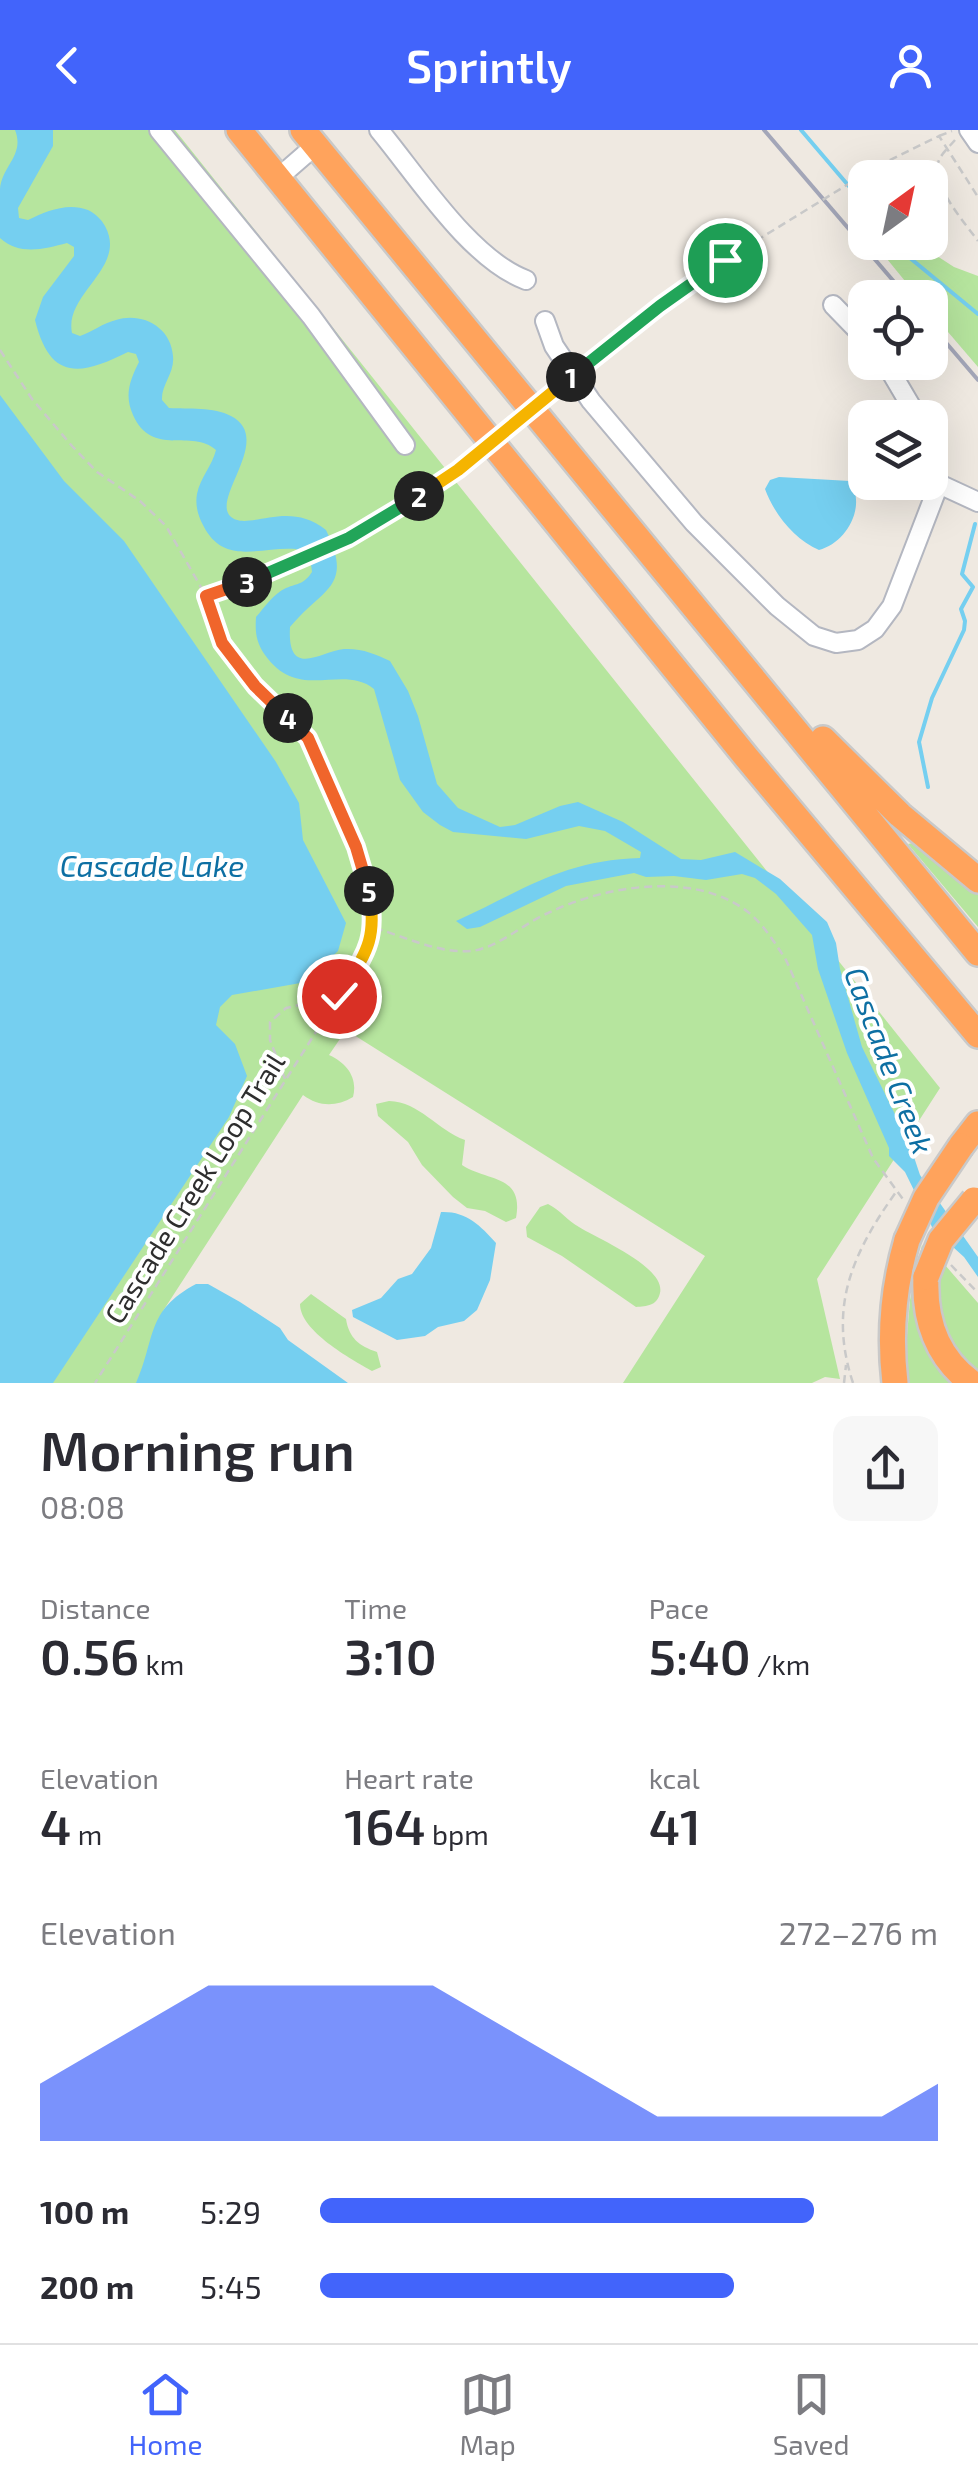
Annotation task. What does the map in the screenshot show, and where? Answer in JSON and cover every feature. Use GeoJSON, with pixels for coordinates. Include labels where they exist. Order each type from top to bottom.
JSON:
{"type":"FeatureCollection","features":[{"type":"Feature","properties":{"kind":"highway"},"geometry":{"type":"LineString","coordinates":[[239,130],[747,758],[972,1028],[978,1050]]}},
{"type":"Feature","properties":{"kind":"highway"},"geometry":{"type":"LineString","coordinates":[[310,138],[978,953]]}},
{"type":"Feature","properties":{"kind":"highway"},"geometry":{"type":"LineString","coordinates":[[699,610],[872,788],[978,880]]}},
{"type":"Feature","properties":{"kind":"highway"},"geometry":{"type":"LineString","coordinates":[[895,1383],[892,1312],[907,1240],[926,1198],[978,1124]]}},
{"type":"Feature","properties":{"kind":"highway"},"geometry":{"type":"LineString","coordinates":[[972,1383],[948,1361],[932,1331],[925,1294],[926,1277],[940,1240],[976,1199]]}},
{"type":"Feature","properties":{"kind":"street"},"geometry":{"type":"LineString","coordinates":[[159,130],[311,316],[405,445]]}},
{"type":"Feature","properties":{"kind":"street"},"geometry":{"type":"LineString","coordinates":[[379,130],[477,249],[507,273],[526,280]]}},
{"type":"Feature","properties":{"kind":"street"},"geometry":{"type":"LineString","coordinates":[[961,135],[978,143]]}},
{"type":"Feature","properties":{"kind":"street"},"geometry":{"type":"LineString","coordinates":[[278,178],[310,138]]}},
{"type":"Feature","properties":{"kind":"street"},"geometry":{"type":"LineString","coordinates":[[833,305],[848,320]]}},
{"type":"Feature","properties":{"kind":"street"},"geometry":{"type":"LineString","coordinates":[[545,321],[554,346],[591,400],[694,523],[777,606],[814,636],[836,643],[858,640],[875,629],[892,606],[933,500]]}},
{"type":"Feature","properties":{"kind":"street"},"geometry":{"type":"LineString","coordinates":[[948,488],[978,502]]}},
{"type":"Feature","properties":{"kind":"path"},"geometry":{"type":"LineString","coordinates":[[206,596],[308,558],[404,507],[468,462],[660,306],[725,260],[876,168],[953,130]]}},
{"type":"Feature","properties":{"kind":"path"},"geometry":{"type":"LineString","coordinates":[[961,135],[939,160],[937,172],[944,192],[978,240]]}},
{"type":"Feature","properties":{"kind":"path"},"geometry":{"type":"LineString","coordinates":[[938,136],[978,196]]}},
{"type":"Feature","properties":{"kind":"path"},"geometry":{"type":"LineString","coordinates":[[0,350],[32,399],[72,446],[97,472],[140,501],[166,526],[206,596],[222,643],[255,686],[308,738],[368,882],[373,928],[446,950],[476,950],[574,902],[614,891],[658,887],[696,890],[736,906],[747,911],[768,933],[786,960],[873,1158],[897,1191],[866,1234],[850,1275],[842,1320],[844,1383]]}},
{"type":"Feature","properties":{"kind":"path","name":"Cascade Creek Loop Trail"},"geometry":{"type":"LineString","coordinates":[[95,1383],[364,957],[373,928]]}},
{"type":"Feature","properties":{"kind":"path"},"geometry":{"type":"LineString","coordinates":[[285,1081],[270,1040],[270,1022],[286,1008],[339,996]]}},
{"type":"Feature","properties":{"kind":"path"},"geometry":{"type":"LineString","coordinates":[[846,1364],[852,1383]]}},
{"type":"Feature","properties":{"kind":"green space"},"geometry":{"type":"Polygon","coordinates":[[[0,130],[175,130],[940,1088],[817,1279],[840,1379],[825,1377],[812,1383],[623,1383],[705,1256],[346,1030],[329,1055],[350,1072],[353,1097],[328,1104],[303,1095],[163,1311],[203,1383],[0,1383],[0,130]]]}},
{"type":"Feature","properties":{"kind":"green space"},"geometry":{"type":"Polygon","coordinates":[[[888,260],[943,260],[978,276],[978,367],[948,332],[948,280],[904,280],[888,260]]]}},
{"type":"Feature","properties":{"kind":"green space"},"geometry":{"type":"Polygon","coordinates":[[[917,842],[978,894],[978,927],[908,844],[917,842]]]}},
{"type":"Feature","properties":{"kind":"green space"},"geometry":{"type":"Polygon","coordinates":[[[389,1101],[410,1106],[465,1140],[462,1165],[509,1186],[515,1194],[516,1218],[506,1222],[485,1211],[467,1208],[453,1197],[422,1165],[408,1142],[378,1116],[376,1104],[389,1101]]]}},
{"type":"Feature","properties":{"kind":"green space"},"geometry":{"type":"Polygon","coordinates":[[[548,1204],[653,1273],[659,1283],[657,1301],[636,1307],[527,1237],[526,1227],[540,1207],[548,1204]]]}},
{"type":"Feature","properties":{"kind":"green space"},"geometry":{"type":"Polygon","coordinates":[[[922,1245],[926,1250],[919,1277],[963,1383],[903,1383],[910,1300],[922,1245]]]}},
{"type":"Feature","properties":{"kind":"green space"},"geometry":{"type":"Polygon","coordinates":[[[945,1265],[978,1303],[978,1374],[957,1351],[942,1324],[937,1295],[945,1265]]]}},
{"type":"Feature","properties":{"kind":"green space"},"geometry":{"type":"Polygon","coordinates":[[[311,1294],[346,1319],[356,1340],[377,1352],[381,1367],[372,1371],[317,1334],[302,1314],[300,1304],[311,1294]]]}},
{"type":"Feature","properties":{"kind":"water"},"geometry":{"type":"Polygon","coordinates":[[[15,130],[53,130],[53,146],[18,208],[19,218],[28,220],[57,209],[80,208],[100,219],[110,241],[103,268],[77,305],[72,333],[80,336],[126,318],[154,324],[167,337],[173,356],[162,400],[169,408],[224,413],[243,426],[245,452],[229,495],[230,516],[247,521],[297,517],[326,530],[334,549],[336,576],[290,627],[294,653],[307,659],[350,649],[390,661],[418,716],[437,784],[458,808],[500,827],[578,802],[623,822],[681,859],[701,860],[735,852],[780,879],[827,922],[836,943],[862,1047],[910,1145],[920,1175],[978,1257],[978,1277],[964,1257],[933,1229],[905,1172],[889,1156],[889,1148],[847,1053],[818,969],[812,935],[776,894],[755,878],[742,874],[706,880],[634,873],[566,886],[480,927],[467,929],[456,921],[565,871],[640,858],[641,852],[605,831],[579,826],[526,839],[453,832],[423,812],[400,780],[374,689],[348,679],[292,677],[265,655],[257,637],[256,617],[277,594],[306,579],[312,572],[311,564],[296,549],[244,552],[221,546],[212,538],[200,518],[196,498],[216,450],[196,441],[161,439],[141,428],[129,401],[131,381],[139,362],[136,354],[128,352],[81,369],[58,363],[49,354],[35,320],[43,297],[74,256],[74,247],[67,243],[24,249],[0,238],[0,189],[17,147],[15,130]]]}},
{"type":"Feature","properties":{"kind":"water","name":"Cascade Lake"},"geometry":{"type":"Polygon","coordinates":[[[0,395],[64,481],[124,541],[276,762],[299,803],[303,840],[346,923],[338,951],[306,982],[232,995],[220,1007],[216,1025],[235,1044],[247,1076],[229,1117],[53,1383],[0,1383],[0,395]]]}},
{"type":"Feature","properties":{"kind":"water"},"geometry":{"type":"Polygon","coordinates":[[[779,477],[848,481],[848,500],[856,502],[851,523],[838,540],[819,550],[802,540],[774,508],[765,489],[770,480],[779,477]]]}},
{"type":"Feature","properties":{"kind":"water"},"geometry":{"type":"Polygon","coordinates":[[[441,1212],[472,1220],[496,1243],[490,1280],[477,1310],[464,1321],[438,1327],[425,1336],[397,1340],[353,1317],[352,1310],[381,1298],[398,1279],[412,1274],[431,1248],[441,1212]]]}},
{"type":"Feature","properties":{"kind":"water"},"geometry":{"type":"Polygon","coordinates":[[[196,1284],[208,1284],[280,1328],[288,1340],[348,1383],[136,1383],[160,1316],[180,1294],[196,1284]]]}},
{"type":"Feature","properties":{"kind":"waterway"},"geometry":{"type":"LineString","coordinates":[[801,130],[848,185]]}},
{"type":"Feature","properties":{"kind":"waterway"},"geometry":{"type":"LineString","coordinates":[[912,260],[978,314]]}},
{"type":"Feature","properties":{"kind":"waterway"},"geometry":{"type":"LineString","coordinates":[[928,787],[919,742],[932,698],[964,630],[961,609],[973,587],[962,574],[975,524]]}},
{"type":"Feature","properties":{"kind":"railway"},"geometry":{"type":"LineString","coordinates":[[764,130],[893,280]]}},
{"type":"Feature","properties":{"kind":"railway"},"geometry":{"type":"LineString","coordinates":[[948,345],[978,380]]}},
{"type":"Feature","properties":{"kind":"route"},"geometry":{"type":"LineString","coordinates":[[339,996],[372,940],[368,882],[308,738],[255,686],[222,643],[206,596],[294,564],[404,507],[458,470],[660,306],[725,260]]}},
{"type":"Feature","properties":{"kind":"water label","name":"Cascade Creek"},"geometry":{"type":"Point","coordinates":[890,1060]}}]}
